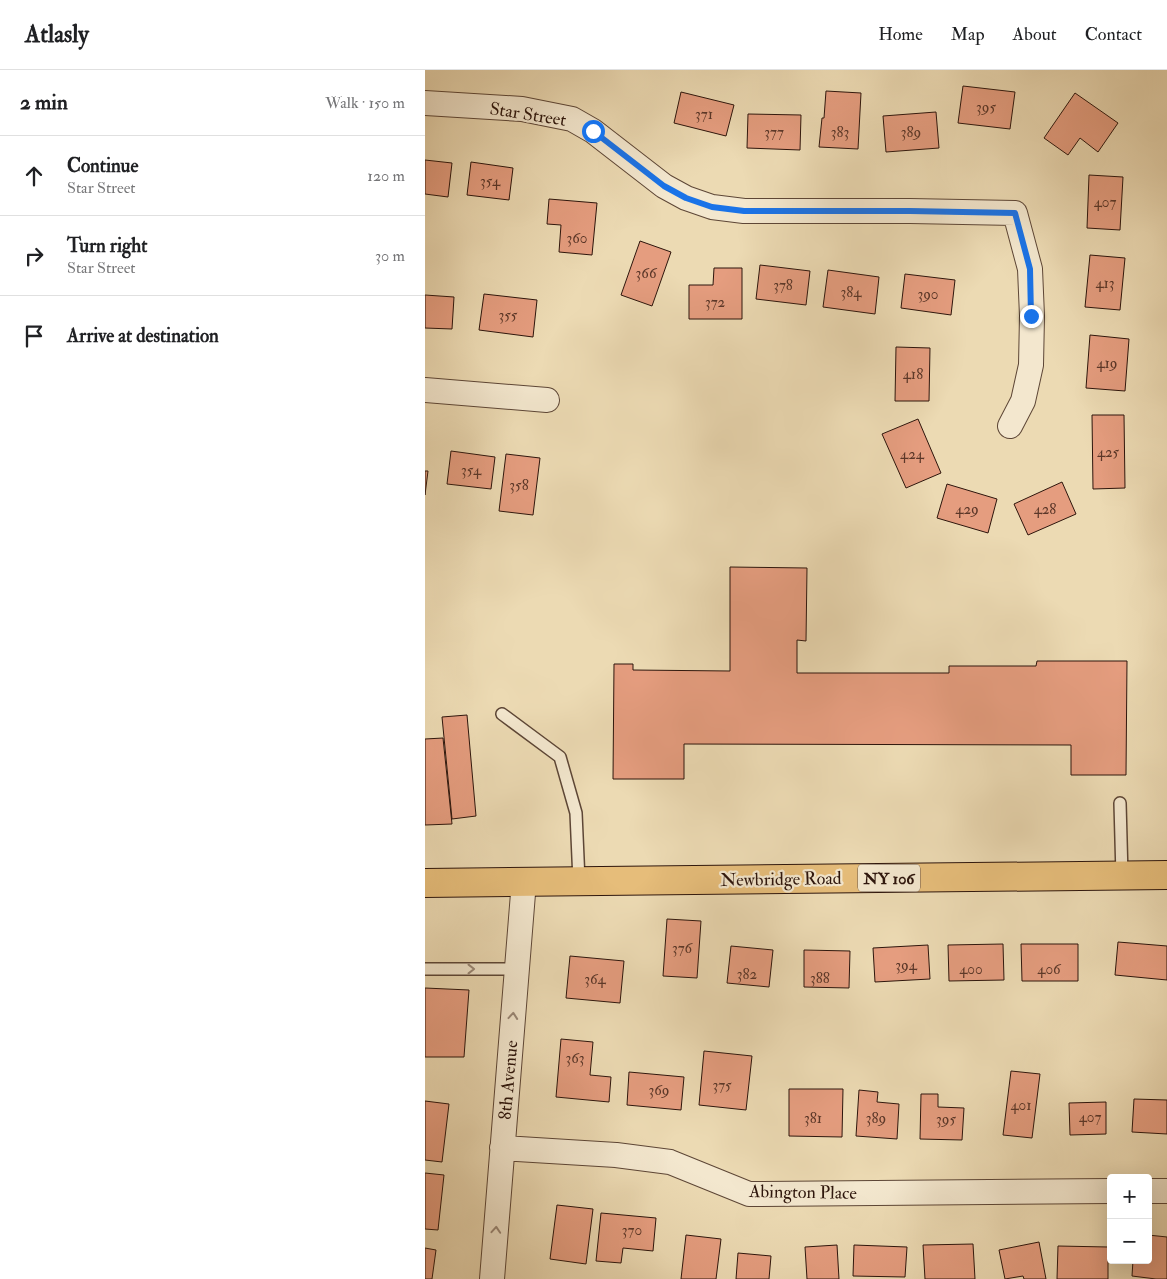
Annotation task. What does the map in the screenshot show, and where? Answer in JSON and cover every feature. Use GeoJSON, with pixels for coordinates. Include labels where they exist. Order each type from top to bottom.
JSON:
{"type":"FeatureCollection","features":[{"type":"Feature","properties":{"kind":"main road","name":"Newbridge Road"},"geometry":{"type":"LineString","coordinates":[[425,883],[1167,875]]}},
{"type":"Feature","properties":{"kind":"street","name":"Star Street"},"geometry":{"type":"LineString","coordinates":[[425,103],[522,109],[572,119],[593,131],[664,186],[686,198],[712,207],[744,211],[1015,213],[1030,269],[1031,365],[1023,400],[1010,426]]}},
{"type":"Feature","properties":{"kind":"street"},"geometry":{"type":"LineString","coordinates":[[425,390],[547,400]]}},
{"type":"Feature","properties":{"kind":"street","name":"8th Avenue"},"geometry":{"type":"LineString","coordinates":[[492,1279],[524,881]]}},
{"type":"Feature","properties":{"kind":"street","name":"Abington Place"},"geometry":{"type":"LineString","coordinates":[[502,1148],[616,1155],[670,1162],[749,1194],[1107,1191]]}},
{"type":"Feature","properties":{"kind":"street"},"geometry":{"type":"LineString","coordinates":[[1152,1191],[1167,1191]]}},
{"type":"Feature","properties":{"kind":"lane"},"geometry":{"type":"LineString","coordinates":[[502,714],[560,757],[576,813],[579,881]]}},
{"type":"Feature","properties":{"kind":"lane"},"geometry":{"type":"LineString","coordinates":[[1120,803],[1122,876]]}},
{"type":"Feature","properties":{"kind":"lane"},"geometry":{"type":"LineString","coordinates":[[425,968],[517,969]]}},
{"type":"Feature","properties":{"kind":"building"},"geometry":{"type":"Polygon","coordinates":[[[963,86],[1015,92],[1010,129],[958,123],[963,86]]]}},
{"type":"Feature","properties":{"kind":"building"},"geometry":{"type":"Polygon","coordinates":[[[826,91],[861,93],[858,149],[819,147],[826,91]]]}},
{"type":"Feature","properties":{"kind":"building"},"geometry":{"type":"Polygon","coordinates":[[[681,92],[734,105],[726,136],[674,123],[681,92]]]}},
{"type":"Feature","properties":{"kind":"building"},"geometry":{"type":"Polygon","coordinates":[[[1075,93],[1118,123],[1098,152],[1080,138],[1068,155],[1044,138],[1075,93]]]}},
{"type":"Feature","properties":{"kind":"building"},"geometry":{"type":"Polygon","coordinates":[[[936,112],[939,148],[886,152],[883,116],[936,112]]]}},
{"type":"Feature","properties":{"kind":"building"},"geometry":{"type":"Polygon","coordinates":[[[748,114],[801,115],[800,150],[747,148],[748,114]]]}},
{"type":"Feature","properties":{"kind":"building"},"geometry":{"type":"Polygon","coordinates":[[[425,160],[452,163],[448,197],[425,194],[425,160]]]}},
{"type":"Feature","properties":{"kind":"building"},"geometry":{"type":"Polygon","coordinates":[[[471,162],[513,168],[509,200],[467,195],[471,162]]]}},
{"type":"Feature","properties":{"kind":"building"},"geometry":{"type":"Polygon","coordinates":[[[1089,175],[1123,177],[1120,230],[1087,228],[1089,175]]]}},
{"type":"Feature","properties":{"kind":"building"},"geometry":{"type":"Polygon","coordinates":[[[549,199],[597,203],[592,255],[559,252],[561,225],[547,224],[549,199]]]}},
{"type":"Feature","properties":{"kind":"building"},"geometry":{"type":"Polygon","coordinates":[[[640,241],[671,252],[652,306],[621,295],[640,241]]]}},
{"type":"Feature","properties":{"kind":"building"},"geometry":{"type":"Polygon","coordinates":[[[1090,255],[1125,258],[1120,310],[1085,307],[1090,255]]]}},
{"type":"Feature","properties":{"kind":"building"},"geometry":{"type":"Polygon","coordinates":[[[760,265],[810,271],[806,305],[756,299],[760,265]]]}},
{"type":"Feature","properties":{"kind":"building"},"geometry":{"type":"Polygon","coordinates":[[[714,268],[742,268],[742,319],[689,319],[689,285],[713,285],[714,268]]]}},
{"type":"Feature","properties":{"kind":"building"},"geometry":{"type":"Polygon","coordinates":[[[828,270],[879,277],[875,314],[823,307],[828,270]]]}},
{"type":"Feature","properties":{"kind":"building"},"geometry":{"type":"Polygon","coordinates":[[[905,274],[955,280],[951,315],[901,308],[905,274]]]}},
{"type":"Feature","properties":{"kind":"building"},"geometry":{"type":"Polygon","coordinates":[[[484,294],[537,300],[533,337],[479,330],[484,294]]]}},
{"type":"Feature","properties":{"kind":"building"},"geometry":{"type":"Polygon","coordinates":[[[425,295],[454,297],[452,329],[425,328],[425,295]]]}},
{"type":"Feature","properties":{"kind":"building"},"geometry":{"type":"Polygon","coordinates":[[[1090,335],[1129,339],[1125,391],[1086,388],[1090,335]]]}},
{"type":"Feature","properties":{"kind":"building"},"geometry":{"type":"Polygon","coordinates":[[[896,347],[930,348],[929,401],[895,401],[896,347]]]}},
{"type":"Feature","properties":{"kind":"building"},"geometry":{"type":"Polygon","coordinates":[[[1092,415],[1124,415],[1125,488],[1093,489],[1092,415]]]}},
{"type":"Feature","properties":{"kind":"building"},"geometry":{"type":"Polygon","coordinates":[[[918,419],[941,473],[906,488],[882,434],[918,419]]]}},
{"type":"Feature","properties":{"kind":"building"},"geometry":{"type":"Polygon","coordinates":[[[451,451],[495,457],[491,489],[447,484],[451,451]]]}},
{"type":"Feature","properties":{"kind":"building"},"geometry":{"type":"Polygon","coordinates":[[[506,454],[540,458],[533,515],[499,511],[506,454]]]}},
{"type":"Feature","properties":{"kind":"building"},"geometry":{"type":"Polygon","coordinates":[[[425,471],[428,471],[425,495],[425,471]]]}},
{"type":"Feature","properties":{"kind":"building"},"geometry":{"type":"Polygon","coordinates":[[[1062,482],[1076,514],[1028,535],[1014,504],[1062,482]]]}},
{"type":"Feature","properties":{"kind":"building"},"geometry":{"type":"Polygon","coordinates":[[[947,484],[997,499],[988,533],[937,518],[947,484]]]}},
{"type":"Feature","properties":{"kind":"building"},"geometry":{"type":"Polygon","coordinates":[[[730,567],[807,568],[806,641],[797,640],[797,673],[949,673],[949,666],[1036,666],[1037,661],[1127,661],[1126,775],[1071,775],[1071,745],[684,744],[684,779],[613,779],[614,664],[633,664],[633,670],[730,671],[730,567]]]}},
{"type":"Feature","properties":{"kind":"building"},"geometry":{"type":"Polygon","coordinates":[[[467,715],[476,816],[452,819],[442,717],[467,715]]]}},
{"type":"Feature","properties":{"kind":"building"},"geometry":{"type":"Polygon","coordinates":[[[443,738],[452,824],[425,825],[425,739],[443,738]]]}},
{"type":"Feature","properties":{"kind":"building"},"geometry":{"type":"Polygon","coordinates":[[[667,919],[701,921],[697,978],[663,976],[667,919]]]}},
{"type":"Feature","properties":{"kind":"building"},"geometry":{"type":"Polygon","coordinates":[[[1118,942],[1167,946],[1167,980],[1115,975],[1118,942]]]}},
{"type":"Feature","properties":{"kind":"building"},"geometry":{"type":"Polygon","coordinates":[[[1003,944],[1004,980],[949,981],[948,945],[1003,944]]]}},
{"type":"Feature","properties":{"kind":"building"},"geometry":{"type":"Polygon","coordinates":[[[1021,944],[1078,944],[1078,981],[1022,981],[1021,944]]]}},
{"type":"Feature","properties":{"kind":"building"},"geometry":{"type":"Polygon","coordinates":[[[928,945],[930,979],[875,982],[873,948],[928,945]]]}},
{"type":"Feature","properties":{"kind":"building"},"geometry":{"type":"Polygon","coordinates":[[[731,946],[773,950],[769,987],[727,983],[731,946]]]}},
{"type":"Feature","properties":{"kind":"building"},"geometry":{"type":"Polygon","coordinates":[[[804,950],[850,951],[849,988],[804,987],[804,950]]]}},
{"type":"Feature","properties":{"kind":"building"},"geometry":{"type":"Polygon","coordinates":[[[570,956],[624,961],[620,1003],[566,998],[570,956]]]}},
{"type":"Feature","properties":{"kind":"building"},"geometry":{"type":"Polygon","coordinates":[[[425,988],[469,990],[464,1057],[425,1057],[425,988]]]}},
{"type":"Feature","properties":{"kind":"building"},"geometry":{"type":"Polygon","coordinates":[[[561,1039],[593,1042],[590,1075],[611,1077],[609,1102],[556,1097],[561,1039]]]}},
{"type":"Feature","properties":{"kind":"building"},"geometry":{"type":"Polygon","coordinates":[[[704,1051],[752,1056],[746,1110],[699,1105],[704,1051]]]}},
{"type":"Feature","properties":{"kind":"building"},"geometry":{"type":"Polygon","coordinates":[[[1011,1071],[1040,1074],[1032,1138],[1003,1135],[1011,1071]]]}},
{"type":"Feature","properties":{"kind":"building"},"geometry":{"type":"Polygon","coordinates":[[[629,1072],[684,1077],[681,1110],[627,1105],[629,1072]]]}},
{"type":"Feature","properties":{"kind":"building"},"geometry":{"type":"Polygon","coordinates":[[[789,1089],[843,1089],[842,1137],[789,1136],[789,1089]]]}},
{"type":"Feature","properties":{"kind":"building"},"geometry":{"type":"Polygon","coordinates":[[[859,1090],[878,1092],[877,1102],[899,1104],[897,1139],[856,1136],[859,1090]]]}},
{"type":"Feature","properties":{"kind":"building"},"geometry":{"type":"Polygon","coordinates":[[[921,1094],[938,1094],[938,1107],[964,1108],[962,1140],[920,1139],[921,1094]]]}},
{"type":"Feature","properties":{"kind":"building"},"geometry":{"type":"Polygon","coordinates":[[[1134,1099],[1167,1100],[1167,1134],[1132,1132],[1134,1099]]]}},
{"type":"Feature","properties":{"kind":"building"},"geometry":{"type":"Polygon","coordinates":[[[425,1101],[449,1104],[442,1162],[425,1160],[425,1101]]]}},
{"type":"Feature","properties":{"kind":"building"},"geometry":{"type":"Polygon","coordinates":[[[1106,1102],[1106,1134],[1070,1135],[1069,1103],[1106,1102]]]}},
{"type":"Feature","properties":{"kind":"building"},"geometry":{"type":"Polygon","coordinates":[[[425,1173],[444,1175],[438,1230],[425,1229],[425,1173]]]}},
{"type":"Feature","properties":{"kind":"building"},"geometry":{"type":"Polygon","coordinates":[[[557,1205],[593,1209],[586,1264],[550,1259],[557,1205]]]}},
{"type":"Feature","properties":{"kind":"building"},"geometry":{"type":"Polygon","coordinates":[[[601,1213],[656,1218],[653,1251],[623,1248],[621,1263],[596,1261],[601,1213]]]}},
{"type":"Feature","properties":{"kind":"building"},"geometry":{"type":"Polygon","coordinates":[[[686,1235],[721,1239],[716,1279],[681,1279],[686,1235]]]}},
{"type":"Feature","properties":{"kind":"building"},"geometry":{"type":"Polygon","coordinates":[[[1152,1235],[1167,1237],[1167,1279],[1132,1276],[1133,1264],[1152,1264],[1152,1235]]]}},
{"type":"Feature","properties":{"kind":"building"},"geometry":{"type":"Polygon","coordinates":[[[1039,1242],[1046,1279],[1024,1279],[1023,1276],[1005,1279],[999,1250],[1039,1242]]]}},
{"type":"Feature","properties":{"kind":"building"},"geometry":{"type":"Polygon","coordinates":[[[973,1244],[975,1279],[925,1279],[923,1245],[973,1244]]]}},
{"type":"Feature","properties":{"kind":"building"},"geometry":{"type":"Polygon","coordinates":[[[837,1245],[839,1279],[807,1279],[805,1247],[837,1245]]]}},
{"type":"Feature","properties":{"kind":"building"},"geometry":{"type":"Polygon","coordinates":[[[854,1245],[907,1247],[905,1277],[853,1276],[854,1245]]]}},
{"type":"Feature","properties":{"kind":"building"},"geometry":{"type":"Polygon","coordinates":[[[1058,1246],[1107,1247],[1108,1279],[1057,1279],[1058,1246]]]}},
{"type":"Feature","properties":{"kind":"building"},"geometry":{"type":"Polygon","coordinates":[[[425,1248],[436,1250],[432,1279],[425,1279],[425,1248]]]}},
{"type":"Feature","properties":{"kind":"building"},"geometry":{"type":"Polygon","coordinates":[[[738,1253],[771,1256],[769,1279],[736,1279],[738,1253]]]}},
{"type":"Feature","properties":{"kind":"route"},"geometry":{"type":"LineString","coordinates":[[593,131],[664,186],[686,198],[712,207],[744,211],[1015,213],[1030,269],[1031,316]]}}]}
